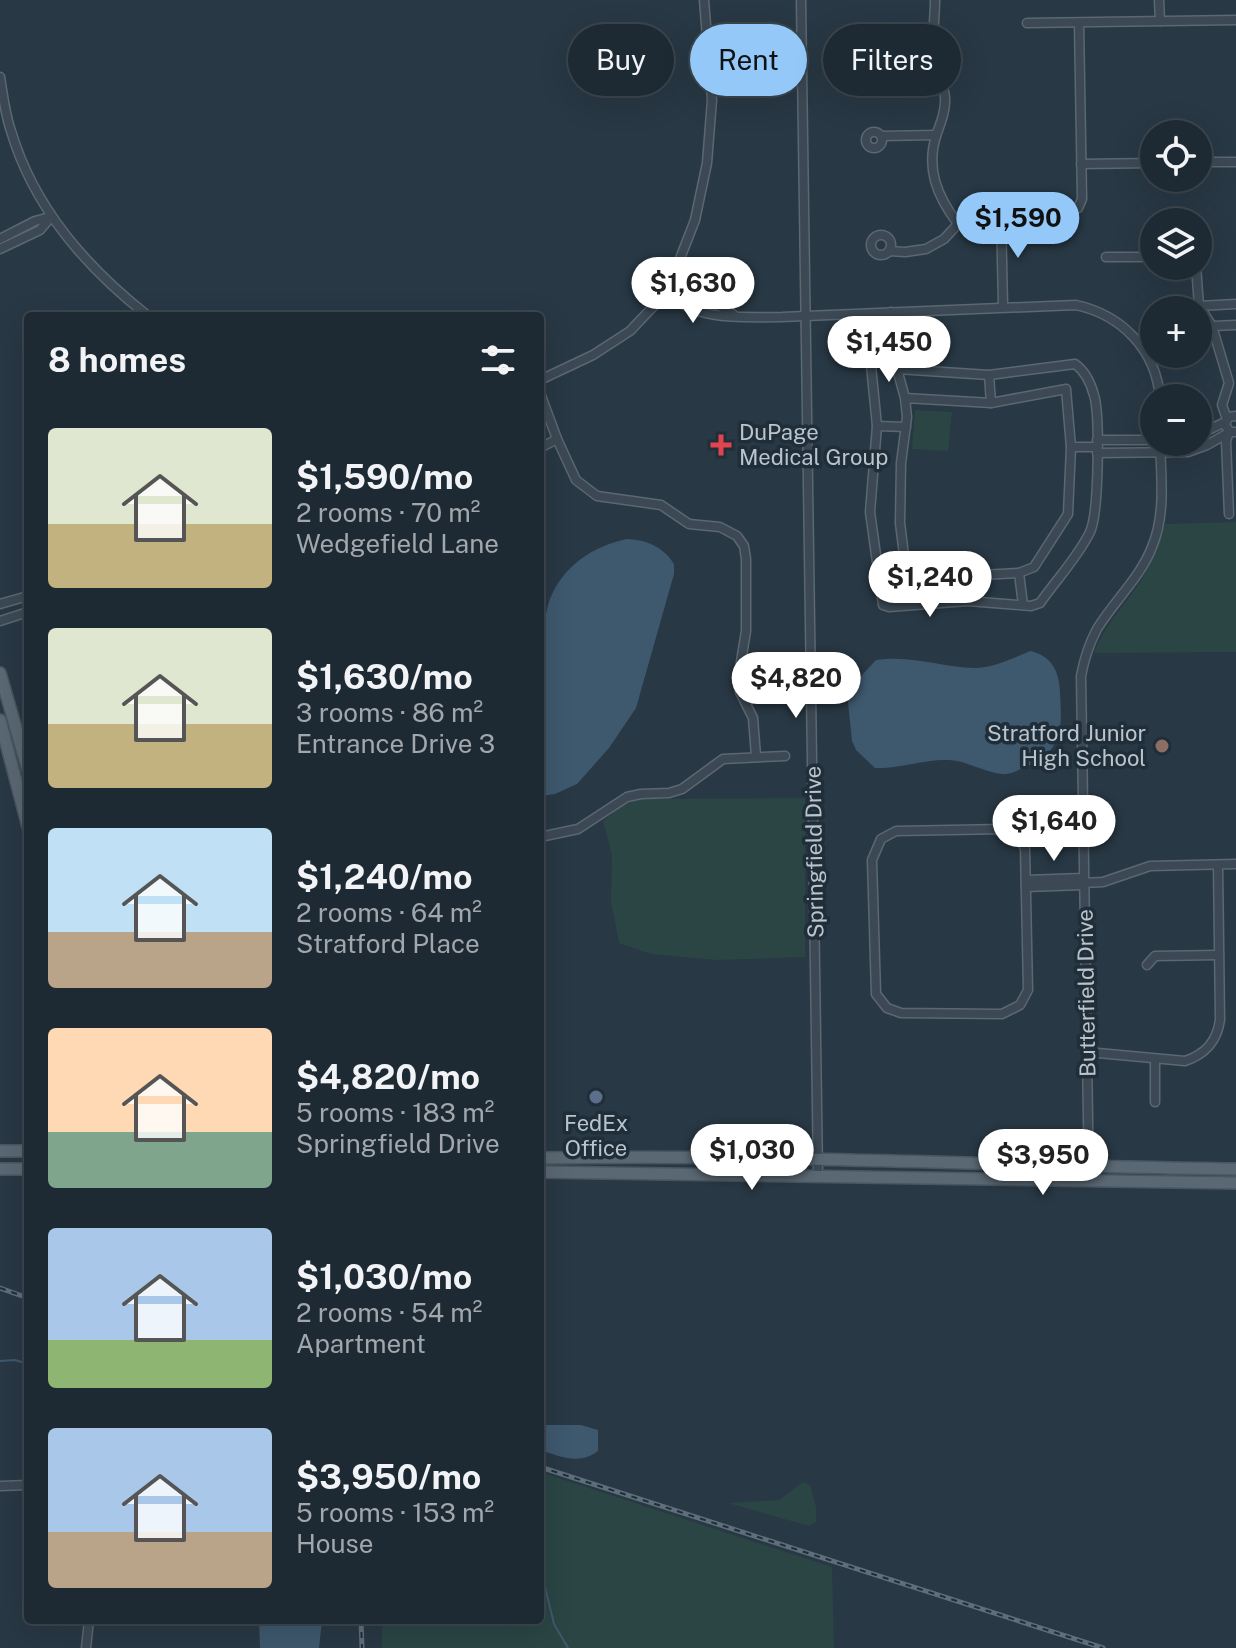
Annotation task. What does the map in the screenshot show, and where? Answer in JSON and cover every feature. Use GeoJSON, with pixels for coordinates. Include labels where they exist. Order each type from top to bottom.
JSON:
{"type":"FeatureCollection","features":[{"type":"Feature","properties":{"kind":"main road"},"geometry":{"type":"LineString","coordinates":[[0,673],[24,756]]}},
{"type":"Feature","properties":{"kind":"main road"},"geometry":{"type":"LineString","coordinates":[[0,720],[24,794]]}},
{"type":"Feature","properties":{"kind":"main road"},"geometry":{"type":"LineString","coordinates":[[0,1151],[24,1151]]}},
{"type":"Feature","properties":{"kind":"main road"},"geometry":{"type":"LineString","coordinates":[[544,1158],[819,1159],[1236,1169]]}},
{"type":"Feature","properties":{"kind":"main road"},"geometry":{"type":"LineString","coordinates":[[0,1169],[24,1169]]}},
{"type":"Feature","properties":{"kind":"main road"},"geometry":{"type":"LineString","coordinates":[[544,1172],[1236,1183]]}},
{"type":"Feature","properties":{"kind":"street"},"geometry":{"type":"LineString","coordinates":[[544,378],[593,355],[630,331],[667,292],[695,220],[707,163],[712,100],[704,0]]}},
{"type":"Feature","properties":{"kind":"street","name":"Springfield Drive"},"geometry":{"type":"LineString","coordinates":[[801,0],[818,1175]]}},
{"type":"Feature","properties":{"kind":"street"},"geometry":{"type":"LineString","coordinates":[[934,24],[935,0]]}},
{"type":"Feature","properties":{"kind":"street"},"geometry":{"type":"LineString","coordinates":[[1159,0],[1160,21]]}},
{"type":"Feature","properties":{"kind":"street"},"geometry":{"type":"LineString","coordinates":[[1027,23],[1236,20]]}},
{"type":"Feature","properties":{"kind":"street"},"geometry":{"type":"LineString","coordinates":[[889,251],[926,249],[944,239],[958,224],[980,214],[1069,212],[1078,208],[1082,201],[1079,23]]}},
{"type":"Feature","properties":{"kind":"street"},"geometry":{"type":"LineString","coordinates":[[0,77],[16,148],[51,217],[96,270],[143,312]]}},
{"type":"Feature","properties":{"kind":"street"},"geometry":{"type":"LineString","coordinates":[[945,96],[943,116],[932,152],[935,186],[958,224]]}},
{"type":"Feature","properties":{"kind":"street"},"geometry":{"type":"LineString","coordinates":[[881,136],[936,135]]}},
{"type":"Feature","properties":{"kind":"street"},"geometry":{"type":"LineString","coordinates":[[1212,162],[1236,162]]}},
{"type":"Feature","properties":{"kind":"street"},"geometry":{"type":"LineString","coordinates":[[1081,164],[1140,163]]}},
{"type":"Feature","properties":{"kind":"street"},"geometry":{"type":"LineString","coordinates":[[1001,214],[1003,306]]}},
{"type":"Feature","properties":{"kind":"street"},"geometry":{"type":"LineString","coordinates":[[0,239],[35,221],[51,217]]}},
{"type":"Feature","properties":{"kind":"street"},"geometry":{"type":"LineString","coordinates":[[0,249],[40,230],[51,217]]}},
{"type":"Feature","properties":{"kind":"street"},"geometry":{"type":"LineString","coordinates":[[1106,257],[1140,257]]}},
{"type":"Feature","properties":{"kind":"street"},"geometry":{"type":"LineString","coordinates":[[667,292],[685,294],[723,307],[734,315],[806,316],[1076,305],[1108,316],[1126,327],[1148,356],[1158,384]]}},
{"type":"Feature","properties":{"kind":"street"},"geometry":{"type":"LineString","coordinates":[[1212,305],[1236,304]]}},
{"type":"Feature","properties":{"kind":"street"},"geometry":{"type":"LineString","coordinates":[[891,312],[897,369],[905,398],[900,523],[907,579]]}},
{"type":"Feature","properties":{"kind":"street"},"geometry":{"type":"LineString","coordinates":[[1233,432],[1222,405],[1229,383],[1212,326],[1236,325]]}},
{"type":"Feature","properties":{"kind":"street"},"geometry":{"type":"LineString","coordinates":[[869,345],[877,426],[870,512],[883,605],[968,601],[1023,605],[1040,603],[1089,533],[1095,517],[1095,398],[1082,369],[1075,364],[989,375],[897,369]]}},
{"type":"Feature","properties":{"kind":"street"},"geometry":{"type":"LineString","coordinates":[[989,375],[991,403]]}},
{"type":"Feature","properties":{"kind":"street"},"geometry":{"type":"LineString","coordinates":[[879,584],[907,579],[1019,573],[1034,567],[1068,514],[1071,447],[1066,389],[991,403],[905,398]]}},
{"type":"Feature","properties":{"kind":"street"},"geometry":{"type":"LineString","coordinates":[[544,404],[576,480],[597,496],[661,505],[689,524],[730,531],[744,546],[746,623],[738,680],[740,692],[753,718],[756,756]]}},
{"type":"Feature","properties":{"kind":"street"},"geometry":{"type":"LineString","coordinates":[[877,426],[906,427]]}},
{"type":"Feature","properties":{"kind":"street"},"geometry":{"type":"LineString","coordinates":[[1212,442],[1233,432]]}},
{"type":"Feature","properties":{"kind":"street"},"geometry":{"type":"LineString","coordinates":[[1229,514],[1232,461],[1226,441],[1233,432]]}},
{"type":"Feature","properties":{"kind":"street"},"geometry":{"type":"LineString","coordinates":[[544,446],[557,439]]}},
{"type":"Feature","properties":{"kind":"street"},"geometry":{"type":"LineString","coordinates":[[1097,447],[1140,442]]}},
{"type":"Feature","properties":{"kind":"street"},"geometry":{"type":"LineString","coordinates":[[1071,447],[1140,450]]}},
{"type":"Feature","properties":{"kind":"street","name":"Butterfield Drive"},"geometry":{"type":"LineString","coordinates":[[1089,1181],[1081,676],[1097,629],[1135,578],[1155,541],[1160,516],[1160,456]]}},
{"type":"Feature","properties":{"kind":"street"},"geometry":{"type":"LineString","coordinates":[[1019,573],[1023,605]]}},
{"type":"Feature","properties":{"kind":"street"},"geometry":{"type":"LineString","coordinates":[[0,604],[24,597]]}},
{"type":"Feature","properties":{"kind":"street"},"geometry":{"type":"LineString","coordinates":[[0,621],[24,613]]}},
{"type":"Feature","properties":{"kind":"street"},"geometry":{"type":"LineString","coordinates":[[544,836],[578,829],[627,797],[682,789],[723,759],[785,756]]}},
{"type":"Feature","properties":{"kind":"street"},"geometry":{"type":"LineString","coordinates":[[1004,829],[1017,836],[1025,848],[1026,883],[1028,990],[1020,1005],[1002,1014],[901,1013],[887,1008],[876,994],[872,860],[881,839],[896,831],[1004,829]]}},
{"type":"Feature","properties":{"kind":"street"},"geometry":{"type":"LineString","coordinates":[[1026,883],[1103,882],[1150,866],[1236,864]]}},
{"type":"Feature","properties":{"kind":"street"},"geometry":{"type":"LineString","coordinates":[[1087,1052],[1185,1061],[1200,1055],[1214,1041],[1220,1023],[1218,865]]}},
{"type":"Feature","properties":{"kind":"street"},"geometry":{"type":"LineString","coordinates":[[1147,965],[1155,956],[1219,955]]}},
{"type":"Feature","properties":{"kind":"street"},"geometry":{"type":"LineString","coordinates":[[1155,1060],[1155,1102]]}},
{"type":"Feature","properties":{"kind":"street"},"geometry":{"type":"LineString","coordinates":[[0,1486],[24,1485]]}},
{"type":"Feature","properties":{"kind":"street"},"geometry":{"type":"LineString","coordinates":[[86,1648],[89,1624]]}},
{"type":"Feature","properties":{"kind":"green space"},"geometry":{"type":"Polygon","coordinates":[[[915,410],[952,412],[948,451],[912,449],[915,410]]]}},
{"type":"Feature","properties":{"kind":"green space"},"geometry":{"type":"Polygon","coordinates":[[[1236,522],[1236,652],[1094,653],[1104,632],[1147,571],[1165,524],[1236,522]]]}},
{"type":"Feature","properties":{"kind":"green space"},"geometry":{"type":"Polygon","coordinates":[[[805,798],[805,957],[716,960],[651,954],[619,943],[611,902],[612,855],[603,821],[623,805],[640,799],[805,798]]]}},
{"type":"Feature","properties":{"kind":"green space"},"geometry":{"type":"Polygon","coordinates":[[[544,1473],[832,1567],[834,1648],[382,1648],[382,1624],[544,1624],[544,1473]]]}},
{"type":"Feature","properties":{"kind":"green space"},"geometry":{"type":"Polygon","coordinates":[[[803,1482],[810,1485],[816,1507],[816,1522],[809,1526],[728,1503],[779,1500],[803,1482]]]}},
{"type":"Feature","properties":{"kind":"water"},"geometry":{"type":"Polygon","coordinates":[[[627,539],[654,545],[674,564],[674,574],[636,708],[609,748],[577,784],[544,795],[544,621],[556,587],[571,567],[591,552],[627,539]]]}},
{"type":"Feature","properties":{"kind":"water"},"geometry":{"type":"Polygon","coordinates":[[[1030,651],[1038,653],[1053,666],[1060,692],[1058,737],[1054,746],[1038,761],[1005,774],[949,760],[875,768],[856,750],[852,741],[848,703],[851,687],[876,660],[903,659],[976,668],[997,664],[1030,651]]]}},
{"type":"Feature","properties":{"kind":"water"},"geometry":{"type":"Polygon","coordinates":[[[544,1425],[581,1425],[598,1430],[598,1451],[584,1458],[563,1457],[544,1451],[544,1425]]]}},
{"type":"Feature","properties":{"kind":"water"},"geometry":{"type":"Polygon","coordinates":[[[259,1624],[322,1624],[319,1648],[260,1648],[259,1624]]]}},
{"type":"Feature","properties":{"kind":"waterway"},"geometry":{"type":"LineString","coordinates":[[0,1361],[24,1363]]}},
{"type":"Feature","properties":{"kind":"waterway"},"geometry":{"type":"LineString","coordinates":[[544,1583],[554,1624],[568,1648]]}},
{"type":"Feature","properties":{"kind":"railway"},"geometry":{"type":"LineString","coordinates":[[0,1288],[24,1297]]}},
{"type":"Feature","properties":{"kind":"railway"},"geometry":{"type":"LineString","coordinates":[[544,1468],[1103,1648]]}},
{"type":"Feature","properties":{"kind":"railway"},"geometry":{"type":"LineString","coordinates":[[361,1624],[362,1648]]}},
{"type":"Feature","properties":{"kind":"place","name":"DuPage Medical Group"},"geometry":{"type":"Point","coordinates":[721,445]}},
{"type":"Feature","properties":{"kind":"place","name":"Stratford Junior High School"},"geometry":{"type":"Point","coordinates":[1162,746]}},
{"type":"Feature","properties":{"kind":"place","name":"FedEx Office"},"geometry":{"type":"Point","coordinates":[596,1097]}}]}
